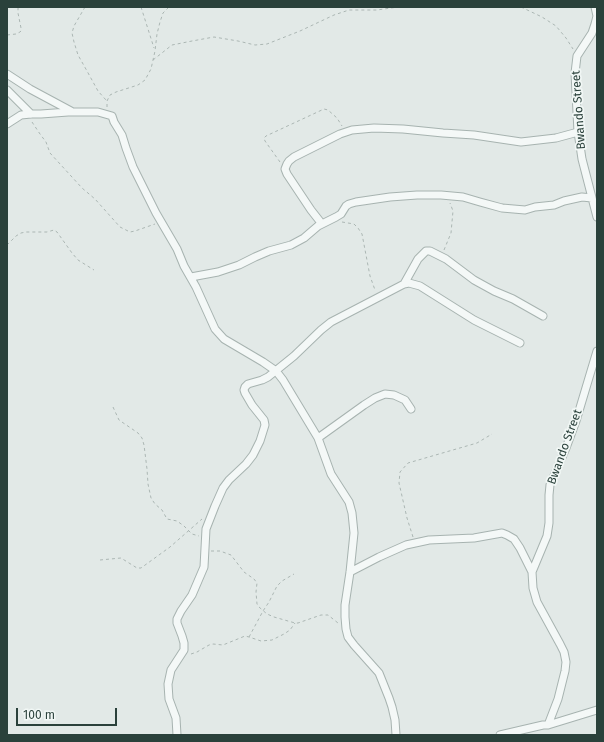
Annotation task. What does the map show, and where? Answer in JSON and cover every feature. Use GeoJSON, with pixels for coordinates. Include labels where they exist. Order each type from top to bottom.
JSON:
{"type":"FeatureCollection","features":[{"type":"Feature","properties":{"kind":"street","name":"Bwando Street"},"geometry":{"type":"LineString","coordinates":[[596,7],[597,16],[595,24],[592,33],[577,56],[575,73],[578,132],[582,158],[597,217]]}},
{"type":"Feature","properties":{"kind":"street"},"geometry":{"type":"LineString","coordinates":[[7,74],[30,89],[72,112]]}},
{"type":"Feature","properties":{"kind":"street"},"geometry":{"type":"LineString","coordinates":[[7,90],[29,114]]}},
{"type":"Feature","properties":{"kind":"street"},"geometry":{"type":"LineString","coordinates":[[7,124],[21,115],[29,114],[98,112],[112,116],[122,135],[133,167],[161,222],[177,249],[215,329],[224,339],[276,371],[283,380],[318,438],[331,474],[349,502],[352,512],[354,533],[345,604],[346,629],[348,637],[379,673],[392,707],[396,735]]}},
{"type":"Feature","properties":{"kind":"street"},"geometry":{"type":"LineString","coordinates":[[322,224],[294,186],[285,168],[289,161],[294,157],[352,130],[374,128],[403,129],[474,135],[521,142],[556,138],[578,132]]}},
{"type":"Feature","properties":{"kind":"street"},"geometry":{"type":"LineString","coordinates":[[191,277],[218,272],[239,265],[255,256],[291,245],[304,238],[318,226],[341,214],[349,204],[396,196],[447,195],[463,197],[502,208],[525,210],[534,207],[554,205],[582,197],[592,198]]}},
{"type":"Feature","properties":{"kind":"street"},"geometry":{"type":"LineString","coordinates":[[404,284],[418,259],[426,251],[440,256],[474,280],[543,316]]}},
{"type":"Feature","properties":{"kind":"street"},"geometry":{"type":"LineString","coordinates":[[177,735],[176,718],[169,699],[168,684],[171,670],[184,650],[184,643],[177,619],[192,595],[204,568],[206,529],[215,506],[229,480],[253,456],[265,425],[264,420],[245,393],[245,387],[248,384],[268,378],[331,322],[380,298],[404,284],[409,283],[420,286],[474,320],[520,344]]}},
{"type":"Feature","properties":{"kind":"street","name":"Bwando Street"},"geometry":{"type":"LineString","coordinates":[[532,572],[547,536],[549,523],[550,485],[566,448],[597,351]]}},
{"type":"Feature","properties":{"kind":"street"},"geometry":{"type":"LineString","coordinates":[[318,438],[364,405],[385,394],[394,395],[405,400],[411,409]]}},
{"type":"Feature","properties":{"kind":"street"},"geometry":{"type":"LineString","coordinates":[[350,572],[406,545],[429,540],[474,538],[502,533],[514,539],[532,572],[538,602],[564,652],[566,662],[558,699],[548,725]]}},
{"type":"Feature","properties":{"kind":"street"},"geometry":{"type":"LineString","coordinates":[[500,735],[548,725],[597,710]]}},
{"type":"Feature","properties":{"kind":"path"},"geometry":{"type":"LineString","coordinates":[[7,35],[16,34],[21,31],[18,13],[18,8],[20,7]]}},
{"type":"Feature","properties":{"kind":"path"},"geometry":{"type":"LineString","coordinates":[[85,7],[74,26],[72,33],[74,42],[78,56],[86,71],[98,91],[107,101]]}},
{"type":"Feature","properties":{"kind":"path"},"geometry":{"type":"LineString","coordinates":[[142,7],[155,50]]}},
{"type":"Feature","properties":{"kind":"path"},"geometry":{"type":"LineString","coordinates":[[109,115],[107,101],[110,95],[138,85],[145,80],[151,70],[160,22],[163,13],[169,7]]}},
{"type":"Feature","properties":{"kind":"path"},"geometry":{"type":"LineString","coordinates":[[153,60],[172,46],[192,41],[214,37],[255,45],[267,44],[349,10],[377,10],[398,7]]}},
{"type":"Feature","properties":{"kind":"path"},"geometry":{"type":"LineString","coordinates":[[521,7],[542,17],[556,26],[566,38],[577,56]]}},
{"type":"Feature","properties":{"kind":"path"},"geometry":{"type":"LineString","coordinates":[[285,168],[265,141],[264,138],[266,136],[324,109],[328,110],[347,132]]}},
{"type":"Feature","properties":{"kind":"path"},"geometry":{"type":"LineString","coordinates":[[29,114],[34,126],[46,142],[50,154],[82,188],[95,199],[120,227],[130,232],[161,222]]}},
{"type":"Feature","properties":{"kind":"path"},"geometry":{"type":"LineString","coordinates":[[440,256],[445,249],[451,233],[453,211],[447,195]]}},
{"type":"Feature","properties":{"kind":"path"},"geometry":{"type":"LineString","coordinates":[[342,222],[354,224],[362,234],[370,276],[374,288],[380,298]]}},
{"type":"Feature","properties":{"kind":"path"},"geometry":{"type":"LineString","coordinates":[[7,245],[21,233],[47,232],[54,230],[78,260],[94,270]]}},
{"type":"Feature","properties":{"kind":"path"},"geometry":{"type":"LineString","coordinates":[[113,407],[119,420],[142,438],[148,469],[148,484],[151,498],[155,504],[162,510],[167,519],[177,521],[192,534],[205,538]]}},
{"type":"Feature","properties":{"kind":"path"},"geometry":{"type":"LineString","coordinates":[[415,543],[407,518],[399,483],[400,472],[408,463],[477,443],[492,434]]}},
{"type":"Feature","properties":{"kind":"path"},"geometry":{"type":"LineString","coordinates":[[100,560],[121,558],[137,568],[142,568],[164,552],[204,517]]}},
{"type":"Feature","properties":{"kind":"path"},"geometry":{"type":"LineString","coordinates":[[205,552],[220,551],[231,555],[244,572],[254,578],[257,583],[257,604],[263,611],[274,617],[295,623],[321,615],[328,615],[346,629]]}},
{"type":"Feature","properties":{"kind":"path"},"geometry":{"type":"LineString","coordinates":[[249,637],[277,586],[282,581],[294,574]]}},
{"type":"Feature","properties":{"kind":"path"},"geometry":{"type":"LineString","coordinates":[[180,657],[197,652],[209,645],[223,645],[245,636],[260,641],[272,640],[290,630],[295,623]]}}]}
